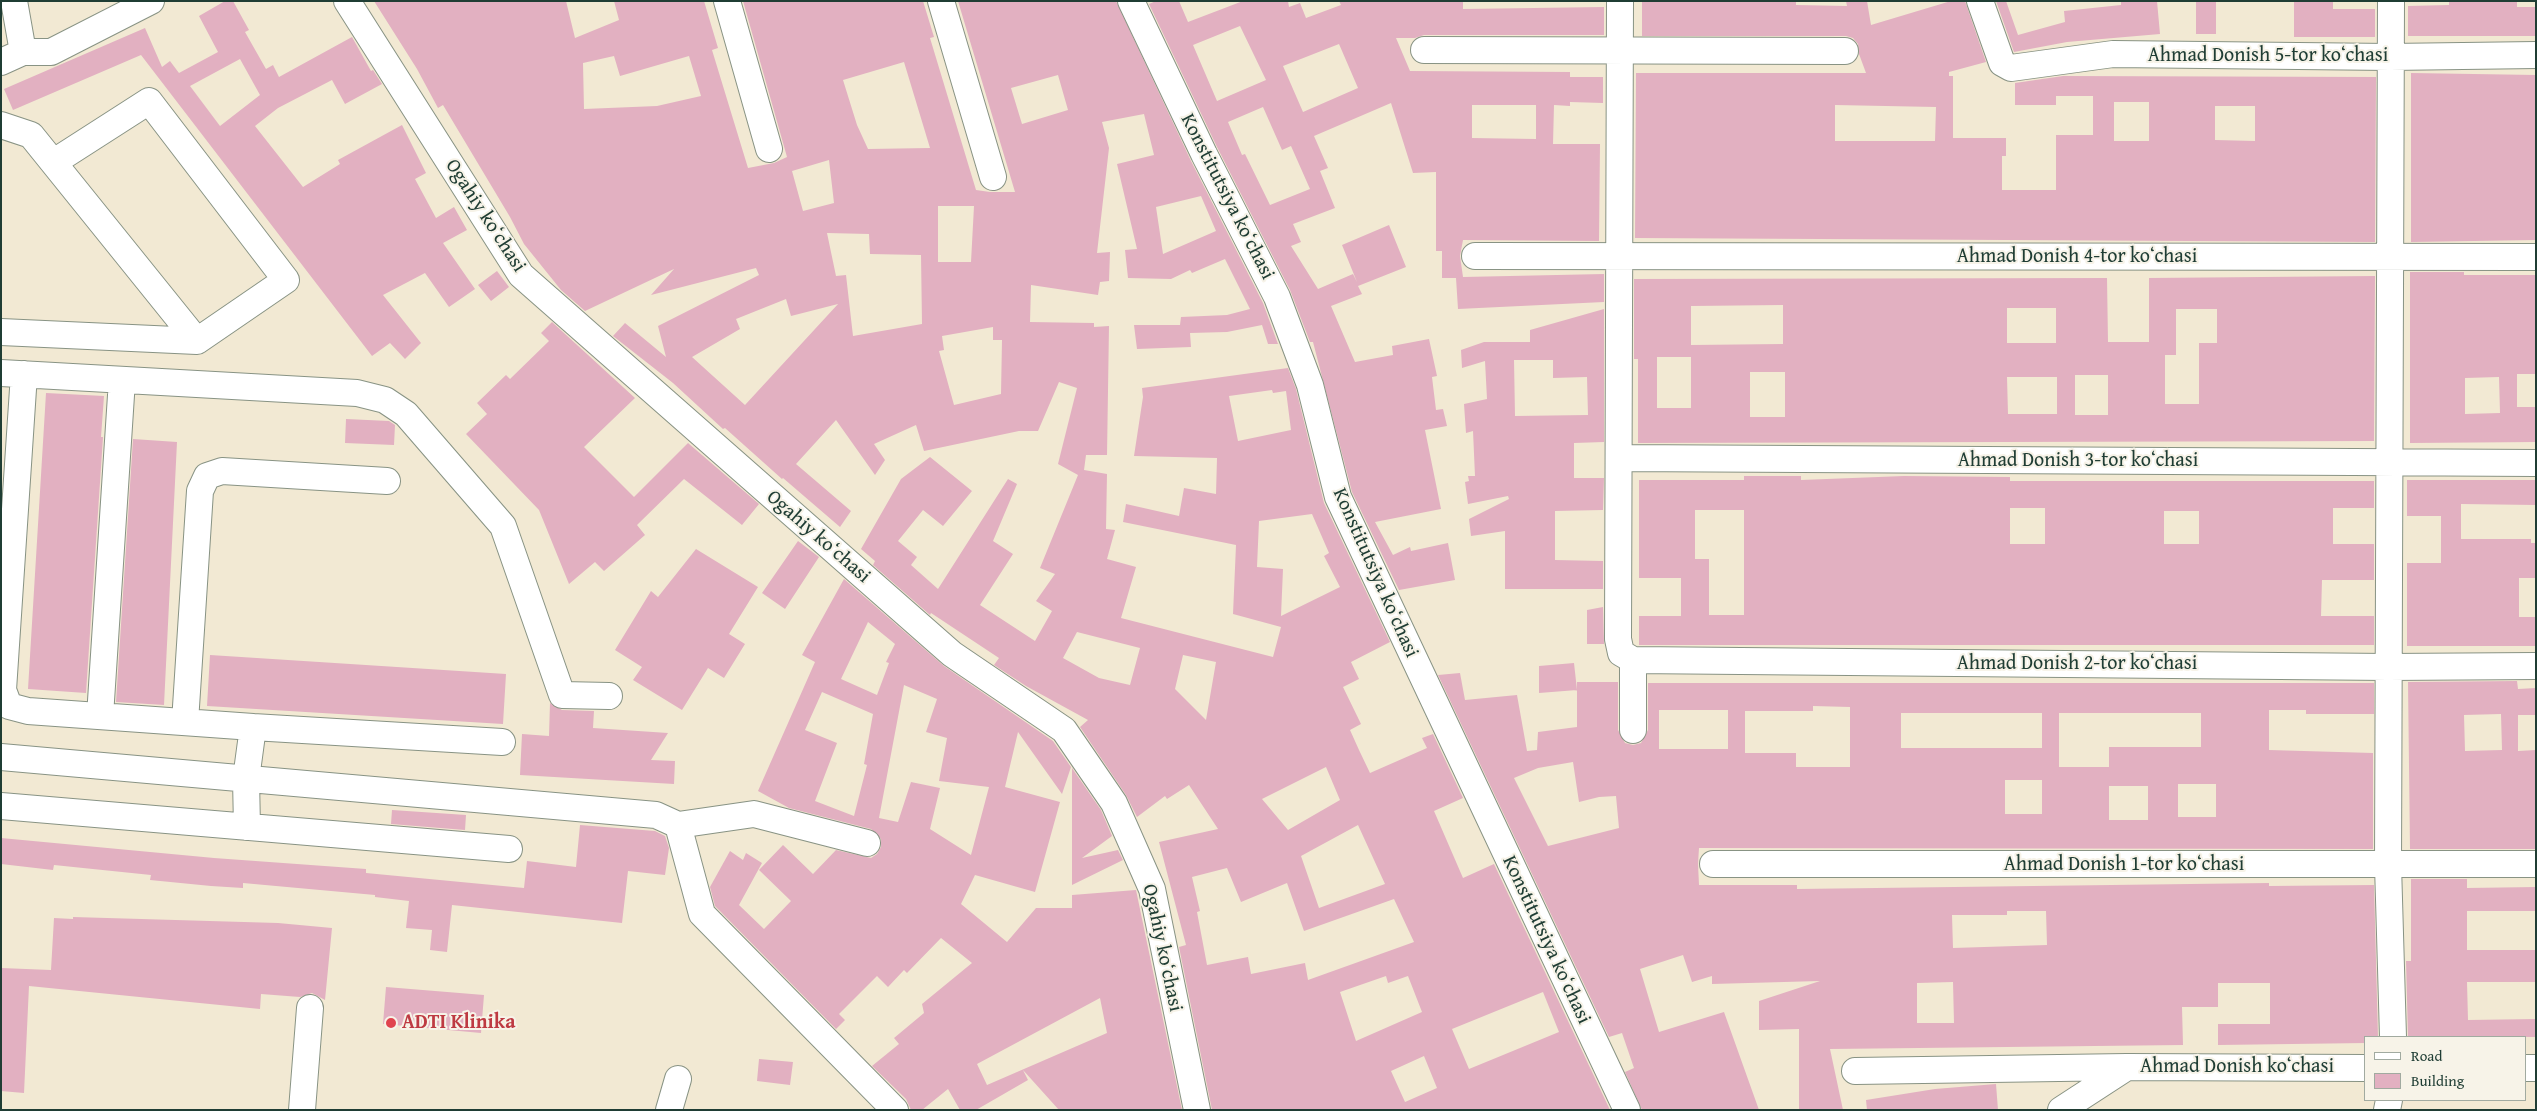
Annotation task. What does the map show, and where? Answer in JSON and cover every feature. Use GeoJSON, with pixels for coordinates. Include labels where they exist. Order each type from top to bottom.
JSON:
{"type":"FeatureCollection","features":[{"type":"Feature","properties":{"kind":"street"},"geometry":{"type":"LineString","coordinates":[[14,1],[12,57],[51,52],[151,1]]}},
{"type":"Feature","properties":{"kind":"street","name":"Ogahiy koʻchasi"},"geometry":{"type":"LineString","coordinates":[[347,1],[521,275],[952,654],[1064,730],[1114,802],[1152,888],[1197,1110]]}},
{"type":"Feature","properties":{"kind":"street"},"geometry":{"type":"LineString","coordinates":[[727,1],[770,149]]}},
{"type":"Feature","properties":{"kind":"street"},"geometry":{"type":"LineString","coordinates":[[941,1],[994,177]]}},
{"type":"Feature","properties":{"kind":"street","name":"Konstitutsiya koʻchasi"},"geometry":{"type":"LineString","coordinates":[[1131,1],[1204,154],[1277,297],[1310,385],[1338,497],[1627,1110]]}},
{"type":"Feature","properties":{"kind":"street"},"geometry":{"type":"LineString","coordinates":[[1620,1],[1618,639],[1627,657],[1634,730]]}},
{"type":"Feature","properties":{"kind":"street","name":"Ahmad Donish 5-tor koʻchasi"},"geometry":{"type":"LineString","coordinates":[[1980,1],[2002,63],[2011,68],[2113,54],[2390,57],[2536,55]]}},
{"type":"Feature","properties":{"kind":"street"},"geometry":{"type":"LineString","coordinates":[[2391,1],[2388,865],[2393,1036]]}},
{"type":"Feature","properties":{"kind":"street"},"geometry":{"type":"LineString","coordinates":[[1424,50],[1845,51]]}},
{"type":"Feature","properties":{"kind":"street"},"geometry":{"type":"LineString","coordinates":[[1,332],[197,341],[286,280],[149,101],[54,162]]}},
{"type":"Feature","properties":{"kind":"street"},"geometry":{"type":"LineString","coordinates":[[1,125],[31,135],[197,341]]}},
{"type":"Feature","properties":{"kind":"street","name":"Ahmad Donish 4-tor koʻchasi"},"geometry":{"type":"LineString","coordinates":[[1475,256],[2536,257]]}},
{"type":"Feature","properties":{"kind":"street"},"geometry":{"type":"LineString","coordinates":[[502,742],[28,711],[9,706],[2,690],[13,373],[357,393],[385,400],[406,414],[504,526],[562,695],[609,696]]}},
{"type":"Feature","properties":{"kind":"street"},"geometry":{"type":"LineString","coordinates":[[100,716],[122,380]]}},
{"type":"Feature","properties":{"kind":"street","name":"Ahmad Donish 3-tor koʻchasi"},"geometry":{"type":"LineString","coordinates":[[1619,458],[2536,463]]}},
{"type":"Feature","properties":{"kind":"street"},"geometry":{"type":"LineString","coordinates":[[185,722],[200,491],[207,476],[222,471],[387,481]]}},
{"type":"Feature","properties":{"kind":"street","name":"Ahmad Donish 2-tor koʻchasi"},"geometry":{"type":"LineString","coordinates":[[1627,657],[2388,667],[2536,666]]}},
{"type":"Feature","properties":{"kind":"street"},"geometry":{"type":"LineString","coordinates":[[247,827],[246,778],[253,727]]}},
{"type":"Feature","properties":{"kind":"street"},"geometry":{"type":"LineString","coordinates":[[1,757],[656,815],[678,825],[754,814],[867,843]]}},
{"type":"Feature","properties":{"kind":"street"},"geometry":{"type":"LineString","coordinates":[[1,806],[509,849]]}},
{"type":"Feature","properties":{"kind":"street"},"geometry":{"type":"LineString","coordinates":[[678,825],[702,914],[895,1110]]}},
{"type":"Feature","properties":{"kind":"street","name":"Ahmad Donish 1-tor koʻchasi"},"geometry":{"type":"LineString","coordinates":[[1713,864],[2536,864]]}},
{"type":"Feature","properties":{"kind":"street"},"geometry":{"type":"LineString","coordinates":[[302,1110],[310,1008]]}},
{"type":"Feature","properties":{"kind":"street"},"geometry":{"type":"LineString","coordinates":[[1855,1071],[2127,1067]]}},
{"type":"Feature","properties":{"kind":"street","name":"Ahmad Donish koʻchasi"},"geometry":{"type":"LineString","coordinates":[[2061,1110],[2127,1067],[2364,1068]]}},
{"type":"Feature","properties":{"kind":"street"},"geometry":{"type":"LineString","coordinates":[[669,1110],[678,1079]]}},
{"type":"Feature","properties":{"kind":"building"},"geometry":{"type":"Polygon","coordinates":[[[225,1],[233,1],[249,30],[245,32],[266,69],[273,65],[279,77],[352,37],[371,71],[373,70],[382,84],[345,104],[332,80],[278,108],[255,126],[303,187],[340,164],[338,160],[402,125],[426,173],[415,179],[436,218],[454,207],[467,230],[443,243],[475,289],[449,307],[425,273],[383,295],[421,343],[405,359],[390,343],[372,356],[141,55],[13,110],[4,89],[145,28],[162,67],[170,61],[179,73],[218,52],[199,16],[225,1]],[[240,59],[190,86],[220,126],[260,95],[240,59]]]}},
{"type":"Feature","properties":{"kind":"building"},"geometry":{"type":"Polygon","coordinates":[[[374,1],[566,1],[575,38],[619,20],[614,1],[704,1],[718,48],[712,50],[748,168],[774,163],[787,157],[743,1],[923,1],[934,37],[930,38],[976,190],[1015,192],[958,1],[1116,1],[1191,161],[1263,303],[1278,344],[1268,344],[1262,325],[1227,332],[1190,333],[1191,347],[1137,349],[1134,325],[1180,325],[1181,317],[1227,315],[1250,309],[1225,259],[1192,273],[1190,270],[1171,279],[1128,278],[1125,250],[1137,249],[1117,164],[1154,155],[1144,114],[1102,122],[1109,148],[1097,253],[1110,252],[1109,281],[1100,282],[1098,295],[1031,285],[1030,322],[1094,323],[1094,327],[1109,326],[1107,455],[1086,455],[1084,470],[1107,474],[1106,529],[1115,530],[1107,559],[1136,567],[1121,618],[1273,657],[1281,627],[1233,614],[1236,545],[1123,522],[1126,504],[1179,516],[1184,488],[1216,494],[1217,458],[1134,456],[1143,397],[1142,388],[1288,368],[1296,389],[1324,503],[1390,642],[1351,662],[1359,679],[1343,687],[1361,724],[1350,730],[1370,773],[1427,748],[1422,738],[1433,734],[1463,798],[1434,811],[1463,878],[1494,864],[1610,1110],[1212,1110],[1179,947],[1186,945],[1159,842],[1218,829],[1189,785],[1167,799],[1165,796],[1137,817],[1126,795],[1080,727],[1088,720],[1026,686],[994,665],[999,658],[931,613],[930,615],[873,565],[875,561],[861,549],[901,479],[930,457],[972,491],[943,526],[923,510],[898,541],[917,557],[911,565],[938,589],[1008,479],[1017,484],[993,541],[1013,554],[980,605],[1035,641],[1052,611],[1036,601],[1055,574],[1040,568],[1078,475],[1058,464],[1077,388],[1059,382],[1038,431],[1019,431],[924,451],[916,425],[874,444],[885,460],[875,475],[836,420],[796,464],[851,511],[840,527],[725,428],[723,429],[673,383],[613,336],[625,323],[666,357],[658,326],[759,275],[756,268],[651,295],[674,269],[585,311],[561,290],[524,244],[443,105],[438,108],[417,69],[374,1]],[[614,56],[583,63],[584,109],[657,106],[701,96],[689,56],[620,76],[614,56]],[[904,62],[843,80],[857,125],[868,149],[930,148],[904,62]],[[1058,75],[1011,88],[1022,124],[1068,110],[1058,75]],[[829,160],[792,171],[803,211],[834,203],[829,160]],[[1201,196],[1156,207],[1163,254],[1216,231],[1201,196]],[[938,206],[938,262],[971,262],[974,206],[938,206]],[[827,233],[836,276],[846,275],[853,336],[922,324],[921,255],[870,254],[869,234],[827,233]],[[786,299],[736,319],[740,329],[692,357],[745,405],[838,304],[791,316],[786,299]],[[993,327],[942,336],[944,350],[939,351],[954,405],[1001,394],[1002,340],[993,340],[993,327]],[[1272,390],[1229,396],[1238,441],[1291,430],[1286,391],[1273,393],[1272,390]],[[1312,514],[1259,521],[1257,567],[1283,569],[1281,616],[1340,587],[1324,556],[1329,553],[1312,514]],[[1077,632],[1063,658],[1099,678],[1130,685],[1140,648],[1077,632]],[[1183,655],[1175,689],[1206,720],[1216,662],[1183,655]],[[1326,767],[1262,799],[1288,830],[1340,800],[1326,767]],[[1358,825],[1301,856],[1319,908],[1385,884],[1358,825]],[[1227,868],[1192,877],[1200,911],[1197,912],[1207,965],[1248,957],[1251,974],[1305,963],[1308,980],[1414,942],[1394,899],[1304,931],[1287,883],[1241,902],[1227,868]],[[1386,976],[1340,992],[1356,1041],[1422,1012],[1408,976],[1388,983],[1386,976]],[[1543,992],[1452,1029],[1469,1069],[1559,1032],[1543,992]],[[1424,1056],[1391,1071],[1405,1102],[1437,1088],[1424,1056]]]}},
{"type":"Feature","properties":{"kind":"building"},"geometry":{"type":"Polygon","coordinates":[[[1156,1],[1179,1],[1188,22],[1243,1],[1288,1],[1289,7],[1300,3],[1306,18],[1341,5],[1339,1],[1463,1],[1463,9],[1604,7],[1604,35],[1424,35],[1415,38],[1396,38],[1410,71],[1570,72],[1570,77],[1603,77],[1603,103],[1570,102],[1570,106],[1554,105],[1553,144],[1600,144],[1599,241],[1463,240],[1460,256],[1463,277],[1604,274],[1604,302],[1458,309],[1456,278],[1442,278],[1442,251],[1436,251],[1436,172],[1413,173],[1391,103],[1314,136],[1328,168],[1320,171],[1335,208],[1293,224],[1301,242],[1291,246],[1318,289],[1353,274],[1357,282],[1342,245],[1389,225],[1406,267],[1358,286],[1362,294],[1331,306],[1355,362],[1393,355],[1392,346],[1429,339],[1437,376],[1432,377],[1436,410],[1443,409],[1447,426],[1425,430],[1441,509],[1375,522],[1393,555],[1410,547],[1411,551],[1448,543],[1455,580],[1399,590],[1352,492],[1313,342],[1310,342],[1290,290],[1217,147],[1149,4],[1156,1]],[[1240,26],[1193,45],[1217,101],[1266,80],[1240,26]],[[1339,44],[1283,66],[1303,112],[1358,88],[1339,44]],[[1472,105],[1472,138],[1536,139],[1536,105],[1472,105]],[[1263,107],[1228,122],[1242,155],[1245,154],[1270,205],[1310,189],[1291,146],[1282,150],[1263,107]]]}},
{"type":"Feature","properties":{"kind":"building"},"geometry":{"type":"Polygon","coordinates":[[[1642,1],[1796,1],[1796,5],[1847,6],[1846,1],[1867,1],[1871,25],[1951,1],[1965,1],[1986,62],[1949,72],[1949,76],[1953,76],[1953,138],[2006,138],[2006,156],[2002,156],[2002,190],[2056,190],[2056,135],[2093,135],[2093,96],[2056,96],[2056,105],[2015,105],[2015,83],[2063,76],[2376,77],[2375,242],[1635,238],[1636,73],[1866,73],[1859,54],[1858,44],[1853,38],[1846,36],[1642,36],[1642,1]],[[2114,102],[2114,141],[2149,141],[2149,102],[2114,102]],[[1835,105],[1835,141],[1935,141],[1936,107],[1835,105]],[[2215,106],[2215,140],[2255,141],[2255,106],[2215,106]]]}},
{"type":"Feature","properties":{"kind":"building"},"geometry":{"type":"Polygon","coordinates":[[[1996,1],[2006,1],[2018,35],[2065,22],[2064,11],[2121,5],[2121,1],[2157,1],[2160,34],[2067,42],[2014,52],[1996,1]]]}},
{"type":"Feature","properties":{"kind":"building"},"geometry":{"type":"Polygon","coordinates":[[[2196,1],[2216,1],[2216,34],[2196,34],[2196,1]]]}},
{"type":"Feature","properties":{"kind":"building"},"geometry":{"type":"Polygon","coordinates":[[[2294,1],[2333,1],[2333,9],[2375,9],[2375,37],[2294,37],[2294,1]]]}},
{"type":"Feature","properties":{"kind":"building"},"geometry":{"type":"Polygon","coordinates":[[[2449,1],[2517,1],[2517,7],[2536,7],[2536,36],[2408,36],[2408,6],[2449,5],[2449,1]]]}},
{"type":"Feature","properties":{"kind":"building"},"geometry":{"type":"Polygon","coordinates":[[[2411,73],[2536,75],[2536,240],[2411,242],[2411,73]]]}},
{"type":"Feature","properties":{"kind":"building"},"geometry":{"type":"Polygon","coordinates":[[[497,271],[509,287],[491,301],[478,285],[497,271]]]}},
{"type":"Feature","properties":{"kind":"building"},"geometry":{"type":"Polygon","coordinates":[[[2410,272],[2464,272],[2464,275],[2536,275],[2536,374],[2517,374],[2517,407],[2536,407],[2536,442],[2410,443],[2410,272]],[[2499,377],[2465,378],[2465,414],[2500,413],[2499,377]]]}},
{"type":"Feature","properties":{"kind":"building"},"geometry":{"type":"Polygon","coordinates":[[[2375,276],[2374,441],[1638,443],[1638,359],[1634,359],[1634,279],[2107,278],[2108,342],[2149,342],[2149,278],[2375,276]],[[1783,305],[1691,306],[1691,345],[1783,344],[1783,305]],[[2007,308],[2007,343],[2056,343],[2056,308],[2007,308]],[[2176,309],[2176,355],[2165,355],[2165,404],[2199,404],[2199,343],[2217,343],[2217,309],[2176,309]],[[1657,357],[1657,408],[1691,408],[1691,357],[1657,357]],[[1750,372],[1750,417],[1785,417],[1785,372],[1750,372]],[[2075,375],[2075,415],[2108,415],[2108,375],[2075,375]],[[2007,377],[2008,414],[2057,414],[2057,377],[2007,377]]]}},
{"type":"Feature","properties":{"kind":"building"},"geometry":{"type":"Polygon","coordinates":[[[1604,309],[1604,442],[1574,443],[1574,478],[1604,478],[1603,510],[1555,511],[1555,560],[1603,561],[1603,589],[1505,589],[1505,531],[1471,536],[1469,519],[1509,499],[1508,496],[1468,504],[1465,482],[1469,481],[1468,476],[1475,476],[1473,431],[1466,433],[1464,404],[1487,399],[1485,361],[1462,368],[1461,350],[1484,342],[1530,342],[1530,330],[1604,309]],[[1514,360],[1515,416],[1588,415],[1587,377],[1553,378],[1553,360],[1514,360]]]}},
{"type":"Feature","properties":{"kind":"building"},"geometry":{"type":"Polygon","coordinates":[[[552,322],[635,398],[584,447],[634,497],[688,443],[759,504],[742,525],[684,479],[637,525],[645,535],[604,571],[595,562],[569,584],[539,510],[466,434],[487,414],[477,403],[506,375],[510,379],[549,341],[541,333],[552,322]]]}},
{"type":"Feature","properties":{"kind":"building"},"geometry":{"type":"Polygon","coordinates":[[[46,393],[104,396],[86,693],[28,689],[46,393]]]}},
{"type":"Feature","properties":{"kind":"building"},"geometry":{"type":"Polygon","coordinates":[[[346,419],[389,421],[395,425],[394,445],[345,443],[346,419]]]}},
{"type":"Feature","properties":{"kind":"building"},"geometry":{"type":"Polygon","coordinates":[[[133,439],[177,442],[164,705],[116,702],[133,439]]]}},
{"type":"Feature","properties":{"kind":"building"},"geometry":{"type":"Polygon","coordinates":[[[1744,476],[1801,476],[1801,480],[1904,476],[2010,477],[2010,481],[2374,481],[2374,508],[2333,508],[2333,544],[2374,544],[2374,580],[2322,580],[2321,616],[2374,616],[2374,645],[1639,645],[1639,616],[1681,616],[1681,578],[1639,578],[1639,480],[1744,480],[1744,476]],[[2010,508],[2010,544],[2045,544],[2045,508],[2010,508]],[[1695,510],[1695,559],[1709,559],[1709,615],[1744,615],[1744,510],[1695,510]],[[2164,511],[2164,544],[2199,544],[2199,511],[2164,511]]]}},
{"type":"Feature","properties":{"kind":"building"},"geometry":{"type":"Polygon","coordinates":[[[2407,480],[2536,480],[2536,505],[2461,504],[2461,539],[2531,539],[2531,543],[2536,543],[2536,578],[2519,578],[2519,617],[2536,617],[2536,646],[2407,646],[2407,563],[2441,563],[2441,516],[2407,516],[2407,480]]]}},
{"type":"Feature","properties":{"kind":"building"},"geometry":{"type":"Polygon","coordinates":[[[798,541],[819,557],[785,609],[762,593],[798,541]]]}},
{"type":"Feature","properties":{"kind":"building"},"geometry":{"type":"Polygon","coordinates":[[[696,549],[758,587],[729,634],[745,644],[724,678],[708,668],[682,710],[633,680],[642,667],[615,650],[651,591],[658,597],[696,549]]]}},
{"type":"Feature","properties":{"kind":"building"},"geometry":{"type":"Polygon","coordinates":[[[844,579],[944,666],[1053,741],[1071,767],[1062,794],[1018,732],[1005,787],[1060,802],[1035,892],[975,875],[961,904],[1007,942],[1036,908],[1072,908],[1072,895],[1136,890],[1182,1110],[1059,1110],[1023,1070],[1028,1080],[976,1110],[960,1110],[948,1089],[922,1110],[911,1110],[906,1099],[872,1066],[899,1044],[894,1038],[924,1013],[922,1004],[972,963],[941,938],[907,973],[904,970],[888,987],[877,976],[839,1014],[845,1020],[836,1029],[715,906],[710,887],[730,851],[743,860],[746,853],[762,863],[739,905],[764,929],[791,901],[759,870],[783,845],[813,874],[836,850],[871,858],[877,854],[881,847],[881,839],[871,829],[789,808],[758,791],[815,662],[802,655],[844,579]],[[868,622],[841,679],[877,695],[889,663],[886,662],[895,644],[868,622]],[[904,685],[879,818],[898,822],[911,782],[940,788],[930,829],[971,855],[989,787],[939,781],[947,738],[926,732],[937,699],[904,685]],[[822,692],[805,730],[837,743],[815,801],[854,816],[867,765],[864,764],[873,714],[822,692]],[[1100,998],[977,1064],[987,1085],[1107,1033],[1100,998]]]}},
{"type":"Feature","properties":{"kind":"building"},"geometry":{"type":"Polygon","coordinates":[[[1603,607],[1604,644],[1587,644],[1587,610],[1603,607]]]}},
{"type":"Feature","properties":{"kind":"building"},"geometry":{"type":"Polygon","coordinates":[[[210,655],[506,674],[503,724],[207,706],[210,655]]]}},
{"type":"Feature","properties":{"kind":"building"},"geometry":{"type":"Polygon","coordinates":[[[1574,663],[1577,690],[1539,693],[1539,666],[1574,663]]]}},
{"type":"Feature","properties":{"kind":"building"},"geometry":{"type":"Polygon","coordinates":[[[1460,673],[1465,700],[1517,695],[1527,751],[1537,750],[1538,732],[1577,727],[1577,682],[1618,682],[1618,730],[1625,743],[1633,745],[1641,743],[1648,730],[1648,683],[2374,683],[2374,714],[2306,714],[2306,710],[2269,710],[2269,750],[2373,753],[2373,849],[1699,848],[1698,864],[1699,885],[1797,885],[1797,889],[2269,883],[2269,886],[2374,885],[2378,1036],[2364,1036],[2364,1043],[2218,1045],[2218,1024],[2270,1024],[2270,983],[2218,983],[2218,1007],[2182,1007],[2183,1045],[1830,1049],[1843,1110],[1799,1110],[1799,1029],[1759,1030],[1759,1001],[1820,981],[1712,984],[1712,976],[1692,982],[1683,955],[1640,969],[1659,1032],[1724,1012],[1759,1110],[1642,1110],[1625,1072],[1634,1068],[1622,1033],[1609,1037],[1438,675],[1460,673]],[[1813,706],[1813,711],[1745,711],[1745,753],[1796,753],[1796,767],[1850,767],[1850,707],[1813,706]],[[1659,710],[1659,749],[1728,749],[1728,710],[1659,710]],[[1901,713],[1901,748],[2042,748],[2042,713],[1901,713]],[[2059,713],[2059,767],[2109,767],[2109,747],[2201,747],[2201,713],[2059,713]],[[1573,762],[1538,768],[1514,778],[1548,846],[1619,828],[1616,796],[1599,797],[1579,802],[1573,762]],[[2005,780],[2005,814],[2042,814],[2042,780],[2005,780]],[[2178,784],[2178,817],[2216,817],[2216,784],[2178,784]],[[2109,786],[2109,820],[2148,820],[2148,786],[2109,786]],[[2007,911],[2007,915],[1952,915],[1953,948],[2047,945],[2046,911],[2007,911]],[[1953,982],[1917,983],[1917,1023],[1954,1023],[1953,982]]]}},
{"type":"Feature","properties":{"kind":"building"},"geometry":{"type":"Polygon","coordinates":[[[2517,681],[2518,689],[2536,688],[2536,715],[2518,715],[2518,751],[2536,750],[2536,849],[2410,849],[2408,682],[2517,681]],[[2501,714],[2464,715],[2465,751],[2502,750],[2501,714]]]}},
{"type":"Feature","properties":{"kind":"building"},"geometry":{"type":"Polygon","coordinates":[[[550,703],[562,710],[594,711],[593,728],[668,733],[651,760],[675,761],[674,784],[520,775],[522,734],[549,736],[550,703]]]}},
{"type":"Feature","properties":{"kind":"building"},"geometry":{"type":"Polygon","coordinates":[[[1072,768],[1101,810],[1112,836],[1082,858],[1118,850],[1123,860],[1072,885],[1072,768]]]}},
{"type":"Feature","properties":{"kind":"building"},"geometry":{"type":"Polygon","coordinates":[[[392,810],[466,815],[465,830],[391,824],[392,810]]]}},
{"type":"Feature","properties":{"kind":"building"},"geometry":{"type":"Polygon","coordinates":[[[580,825],[655,831],[665,836],[669,848],[665,875],[628,871],[622,923],[452,905],[447,952],[430,950],[432,930],[406,928],[409,901],[375,897],[375,895],[243,883],[243,888],[150,880],[151,875],[54,865],[53,870],[1,864],[1,838],[214,858],[366,869],[366,873],[524,888],[527,861],[576,867],[580,825]]]}},
{"type":"Feature","properties":{"kind":"building"},"geometry":{"type":"Polygon","coordinates":[[[2411,879],[2467,879],[2467,888],[2536,887],[2536,911],[2467,911],[2467,950],[2536,950],[2536,982],[2467,982],[2468,1020],[2536,1019],[2536,1037],[2408,1036],[2406,961],[2411,961],[2411,879]]]}},
{"type":"Feature","properties":{"kind":"building"},"geometry":{"type":"Polygon","coordinates":[[[73,917],[278,923],[332,928],[325,1000],[312,993],[300,997],[261,994],[260,1009],[29,986],[24,1093],[1,1091],[1,968],[51,970],[54,918],[73,919],[73,917]]]}},
{"type":"Feature","properties":{"kind":"building"},"geometry":{"type":"Polygon","coordinates":[[[386,987],[484,995],[481,1033],[383,1024],[386,987]]]}},
{"type":"Feature","properties":{"kind":"building"},"geometry":{"type":"Polygon","coordinates":[[[759,1059],[793,1062],[790,1085],[757,1081],[759,1059]]]}},
{"type":"Feature","properties":{"kind":"building"},"geometry":{"type":"Polygon","coordinates":[[[1996,1084],[1998,1110],[1867,1110],[1866,1100],[1935,1089],[1996,1084]]]}},
{"type":"Feature","properties":{"kind":"place","name":"ADTI Klinika"},"geometry":{"type":"Point","coordinates":[391,1023]}}]}
